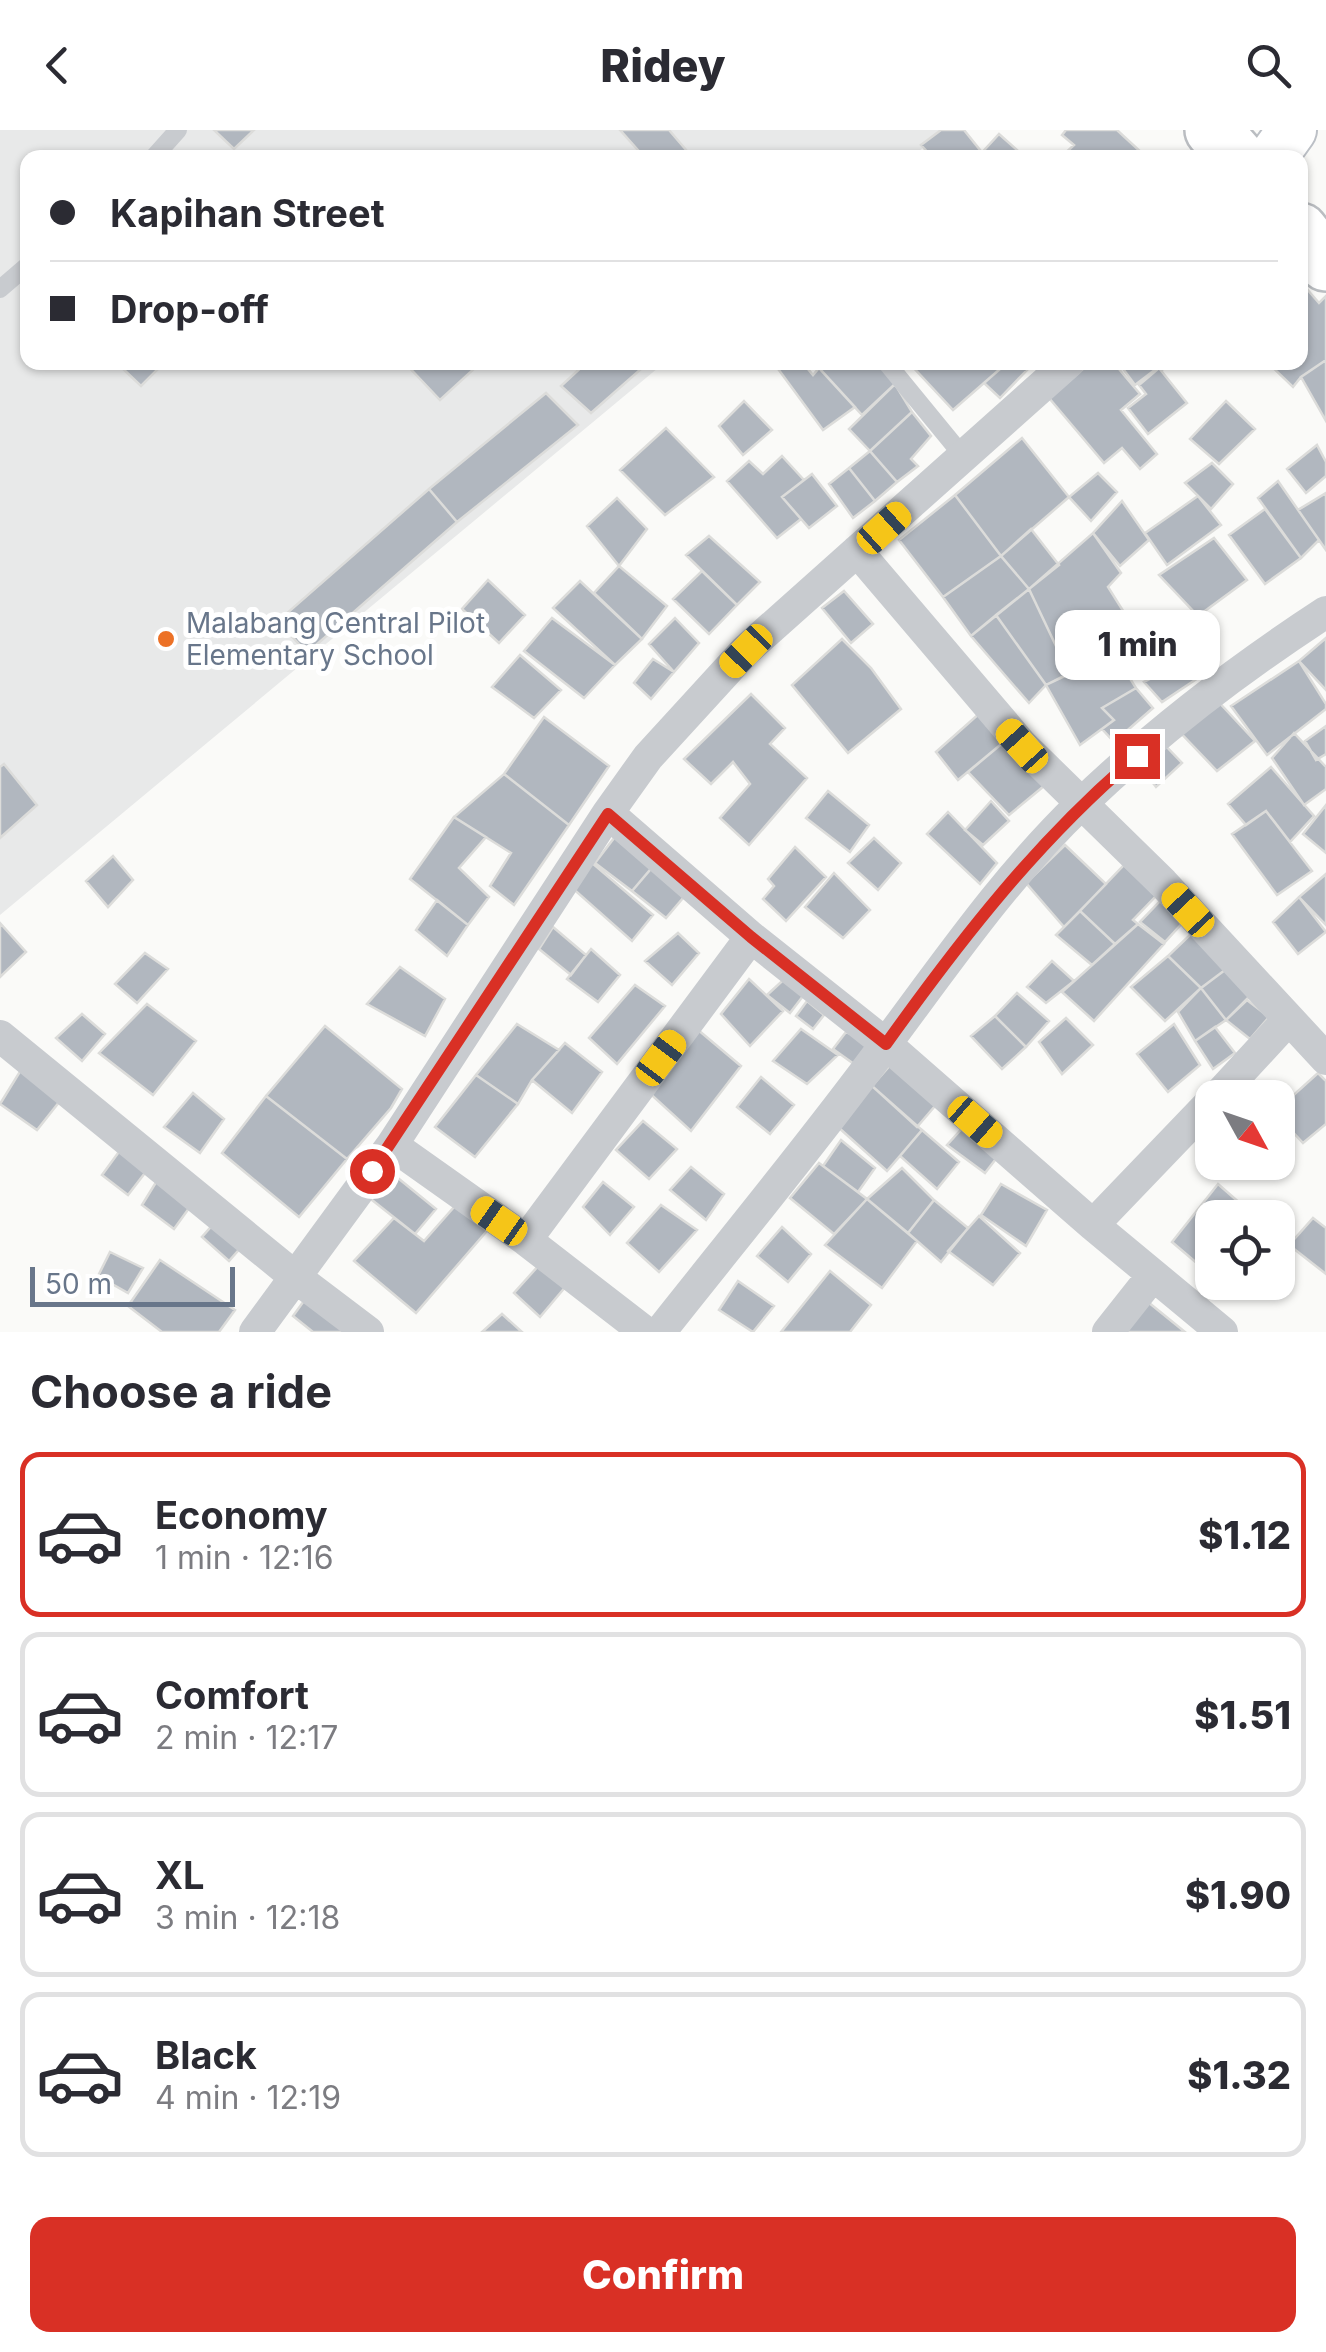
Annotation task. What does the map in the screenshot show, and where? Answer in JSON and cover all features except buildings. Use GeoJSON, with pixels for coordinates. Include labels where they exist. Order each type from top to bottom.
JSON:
{"type":"FeatureCollection","features":[{"type":"Feature","properties":{"kind":"highway"},"geometry":{"type":"LineString","coordinates":[[1212,130],[1231,150]]}},
{"type":"Feature","properties":{"kind":"highway"},"geometry":{"type":"LineString","coordinates":[[1308,241],[1326,263]]}},
{"type":"Feature","properties":{"kind":"street"},"geometry":{"type":"LineString","coordinates":[[255,1332],[392,1145],[648,757],[746,651],[1060,370]]}},
{"type":"Feature","properties":{"kind":"street"},"geometry":{"type":"LineString","coordinates":[[857,552],[988,708],[1162,884],[1326,1059]]}},
{"type":"Feature","properties":{"kind":"street"},"geometry":{"type":"LineString","coordinates":[[660,1332],[886,1044],[954,948],[1081,804],[1222,684],[1326,612]]}},
{"type":"Feature","properties":{"kind":"street"},"geometry":{"type":"LineString","coordinates":[[608,814],[751,937],[886,1044],[1222,1332]]}},
{"type":"Feature","properties":{"kind":"street"},"geometry":{"type":"LineString","coordinates":[[526,1240],[751,937]]}},
{"type":"Feature","properties":{"kind":"street"},"geometry":{"type":"LineString","coordinates":[[1232,1080],[1289,1019]]}},
{"type":"Feature","properties":{"kind":"street"},"geometry":{"type":"LineString","coordinates":[[0,1036],[368,1332]]}},
{"type":"Feature","properties":{"kind":"street"},"geometry":{"type":"LineString","coordinates":[[1093,1225],[1195,1119]]}},
{"type":"Feature","properties":{"kind":"street"},"geometry":{"type":"LineString","coordinates":[[392,1145],[646,1332]]}},
{"type":"Feature","properties":{"kind":"street"},"geometry":{"type":"LineString","coordinates":[[1108,1332],[1153,1274]]}},
{"type":"Feature","properties":{"kind":"lane"},"geometry":{"type":"LineString","coordinates":[[161,150],[178,130]]}},
{"type":"Feature","properties":{"kind":"lane"},"geometry":{"type":"LineString","coordinates":[[0,289],[20,272]]}},
{"type":"Feature","properties":{"kind":"lane"},"geometry":{"type":"LineString","coordinates":[[893,370],[963,456]]}},
{"type":"Feature","properties":{"kind":"shaded area","name":"Malabang Central Pilot Elementary School"},"geometry":{"type":"Polygon","coordinates":[[[0,130],[944,130],[920,150],[20,150],[20,370],[656,370],[0,915],[0,130]]]}},
{"type":"Feature","properties":{"kind":"place","name":"Malabang Central Pilot Elementary School"},"geometry":{"type":"Point","coordinates":[166,639]}},
{"type":"Feature","properties":{"kind":"route"},"geometry":{"type":"LineString","coordinates":[[372,1171],[608,814],[751,937],[886,1044],[954,948],[1004,888],[1081,804],[1137,756]]}}]}
